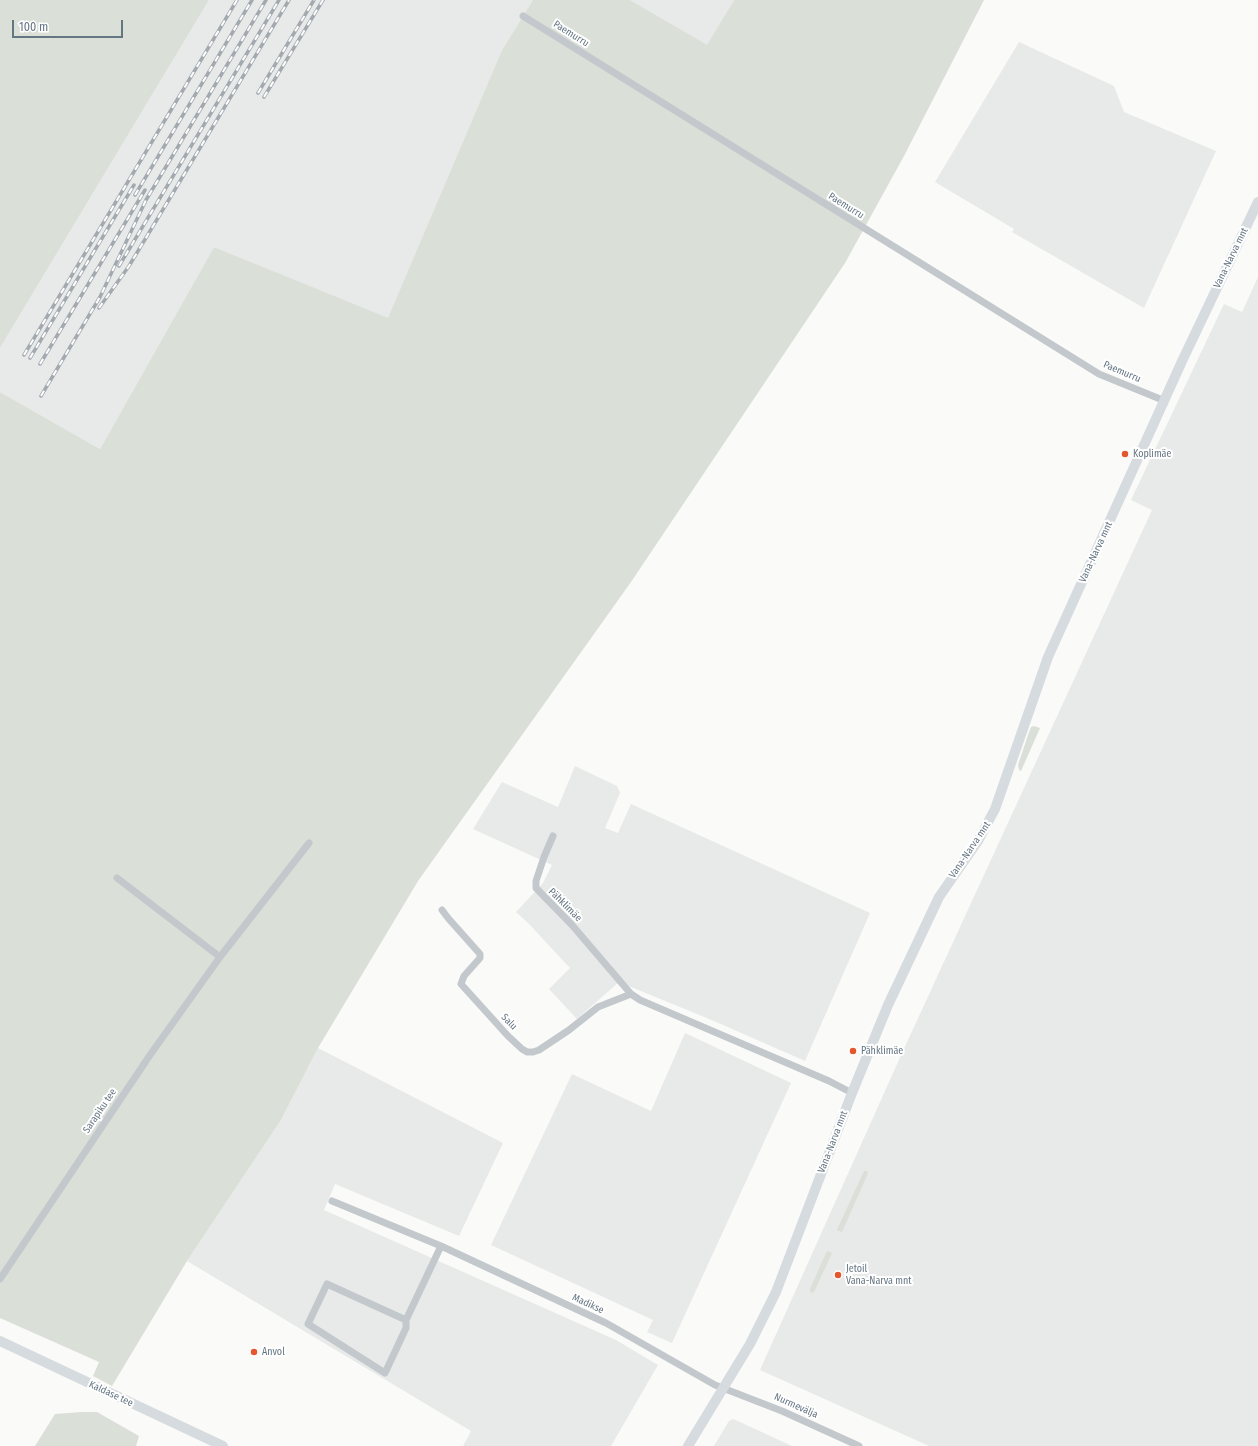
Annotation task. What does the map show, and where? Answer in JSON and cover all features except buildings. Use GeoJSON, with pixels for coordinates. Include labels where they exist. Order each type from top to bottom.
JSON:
{"type":"FeatureCollection","features":[{"type":"Feature","properties":{"kind":"main road","name":"Vana-Narva mnt"},"geometry":{"type":"LineString","coordinates":[[688,1446],[750,1344],[776,1292],[852,1093],[888,1005],[935,903],[946,884],[978,841],[995,809],[1048,657],[1213,295],[1258,202]]}},
{"type":"Feature","properties":{"kind":"main road","name":"Kaldase tee"},"geometry":{"type":"LineString","coordinates":[[0,1341],[223,1446]]}},
{"type":"Feature","properties":{"kind":"street","name":"Paemurru"},"geometry":{"type":"LineString","coordinates":[[523,16],[1099,374],[1165,400]]}},
{"type":"Feature","properties":{"kind":"street","name":"Pähklimäe"},"geometry":{"type":"LineString","coordinates":[[553,836],[536,881],[536,888],[572,925],[631,994],[640,1000],[852,1093]]}},
{"type":"Feature","properties":{"kind":"street","name":"Sarapiku tee"},"geometry":{"type":"LineString","coordinates":[[0,1279],[150,1055],[220,957],[309,843]]}},
{"type":"Feature","properties":{"kind":"street"},"geometry":{"type":"LineString","coordinates":[[117,878],[220,957]]}},
{"type":"Feature","properties":{"kind":"street","name":"Salu"},"geometry":{"type":"LineString","coordinates":[[442,910],[480,954],[480,958],[464,976],[461,984],[505,1032],[527,1052],[539,1050],[569,1030],[598,1007],[631,994]]}},
{"type":"Feature","properties":{"kind":"street","name":"Madikse"},"geometry":{"type":"LineString","coordinates":[[332,1201],[440,1246],[606,1323],[723,1388]]}},
{"type":"Feature","properties":{"kind":"street"},"geometry":{"type":"LineString","coordinates":[[406,1320],[327,1284],[308,1324],[385,1373],[406,1328],[406,1320],[440,1246]]}},
{"type":"Feature","properties":{"kind":"street","name":"Nurmevälja"},"geometry":{"type":"LineString","coordinates":[[723,1388],[782,1410],[859,1446]]}},
{"type":"Feature","properties":{"kind":"shaded area"},"geometry":{"type":"Polygon","coordinates":[[[0,0],[209,0],[0,348],[0,0]]]}},
{"type":"Feature","properties":{"kind":"shaded area"},"geometry":{"type":"Polygon","coordinates":[[[209,0],[533,0],[502,50],[388,319],[214,247],[100,449],[0,392],[0,348],[209,0]]]}},
{"type":"Feature","properties":{"kind":"shaded area"},"geometry":{"type":"Polygon","coordinates":[[[533,0],[630,0],[707,45],[734,0],[984,0],[904,156],[845,263],[631,582],[418,881],[318,1048],[281,1120],[187,1261],[112,1386],[93,1376],[99,1362],[0,1318],[0,392],[100,449],[214,247],[388,318],[502,50],[533,0]]]}},
{"type":"Feature","properties":{"kind":"shaded area"},"geometry":{"type":"Polygon","coordinates":[[[630,0],[734,0],[707,46],[630,0]]]}},
{"type":"Feature","properties":{"kind":"shaded area"},"geometry":{"type":"Polygon","coordinates":[[[1019,42],[1114,86],[1124,112],[1216,151],[1144,308],[1012,232],[1014,229],[935,182],[1019,42]]]}},
{"type":"Feature","properties":{"kind":"shaded area"},"geometry":{"type":"Polygon","coordinates":[[[1258,277],[1258,1446],[929,1446],[760,1370],[902,1053],[1152,510],[1131,500],[1224,304],[1242,312],[1258,277]]]}},
{"type":"Feature","properties":{"kind":"shaded area"},"geometry":{"type":"Polygon","coordinates":[[[1034,726],[1040,728],[1021,771],[1019,770],[1018,765],[1031,727],[1034,726]]]}},
{"type":"Feature","properties":{"kind":"shaded area"},"geometry":{"type":"Polygon","coordinates":[[[575,766],[617,786],[620,793],[605,828],[618,833],[631,804],[870,913],[805,1061],[714,1021],[619,982],[577,1019],[549,989],[570,968],[516,912],[543,883],[552,865],[473,829],[502,782],[558,807],[575,766]]]}},
{"type":"Feature","properties":{"kind":"shaded area"},"geometry":{"type":"Polygon","coordinates":[[[685,1033],[791,1083],[672,1343],[647,1332],[653,1320],[491,1245],[572,1074],[651,1111],[685,1033]]]}},
{"type":"Feature","properties":{"kind":"shaded area"},"geometry":{"type":"Polygon","coordinates":[[[318,1048],[503,1143],[459,1236],[335,1184],[324,1210],[616,1340],[658,1365],[611,1446],[463,1446],[471,1431],[187,1261],[281,1120],[318,1048]]]}},
{"type":"Feature","properties":{"kind":"shaded area"},"geometry":{"type":"Polygon","coordinates":[[[864,1171],[867,1171],[868,1173],[842,1232],[837,1230],[864,1171]]]}},
{"type":"Feature","properties":{"kind":"shaded area"},"geometry":{"type":"Polygon","coordinates":[[[827,1251],[832,1253],[814,1292],[811,1293],[810,1289],[827,1251]]]}},
{"type":"Feature","properties":{"kind":"shaded area"},"geometry":{"type":"Polygon","coordinates":[[[97,1412],[139,1436],[136,1446],[35,1446],[55,1414],[97,1412]]]}},
{"type":"Feature","properties":{"kind":"shaded area"},"geometry":{"type":"Polygon","coordinates":[[[733,1419],[792,1446],[714,1446],[729,1421],[733,1419]]]}},
{"type":"Feature","properties":{"kind":"railway"},"geometry":{"type":"LineString","coordinates":[[24,355],[237,0]]}},
{"type":"Feature","properties":{"kind":"railway"},"geometry":{"type":"LineString","coordinates":[[135,195],[252,0]]}},
{"type":"Feature","properties":{"kind":"railway"},"geometry":{"type":"LineString","coordinates":[[41,396],[100,297],[146,200],[266,0]]}},
{"type":"Feature","properties":{"kind":"railway"},"geometry":{"type":"LineString","coordinates":[[119,266],[279,0]]}},
{"type":"Feature","properties":{"kind":"railway"},"geometry":{"type":"LineString","coordinates":[[99,308],[129,266],[289,0]]}},
{"type":"Feature","properties":{"kind":"railway"},"geometry":{"type":"LineString","coordinates":[[258,93],[314,0]]}},
{"type":"Feature","properties":{"kind":"railway"},"geometry":{"type":"LineString","coordinates":[[264,97],[323,0]]}},
{"type":"Feature","properties":{"kind":"railway"},"geometry":{"type":"LineString","coordinates":[[30,358],[134,185]]}},
{"type":"Feature","properties":{"kind":"railway"},"geometry":{"type":"LineString","coordinates":[[40,364],[145,190]]}},
{"type":"Feature","properties":{"kind":"place","name":"Koplimäe"},"geometry":{"type":"Point","coordinates":[1125,454]}},
{"type":"Feature","properties":{"kind":"place","name":"Pähklimäe"},"geometry":{"type":"Point","coordinates":[853,1051]}},
{"type":"Feature","properties":{"kind":"place","name":"Jetoil Vana-Narva mnt"},"geometry":{"type":"Point","coordinates":[838,1275]}},
{"type":"Feature","properties":{"kind":"place","name":"Anvol"},"geometry":{"type":"Point","coordinates":[254,1352]}}]}
